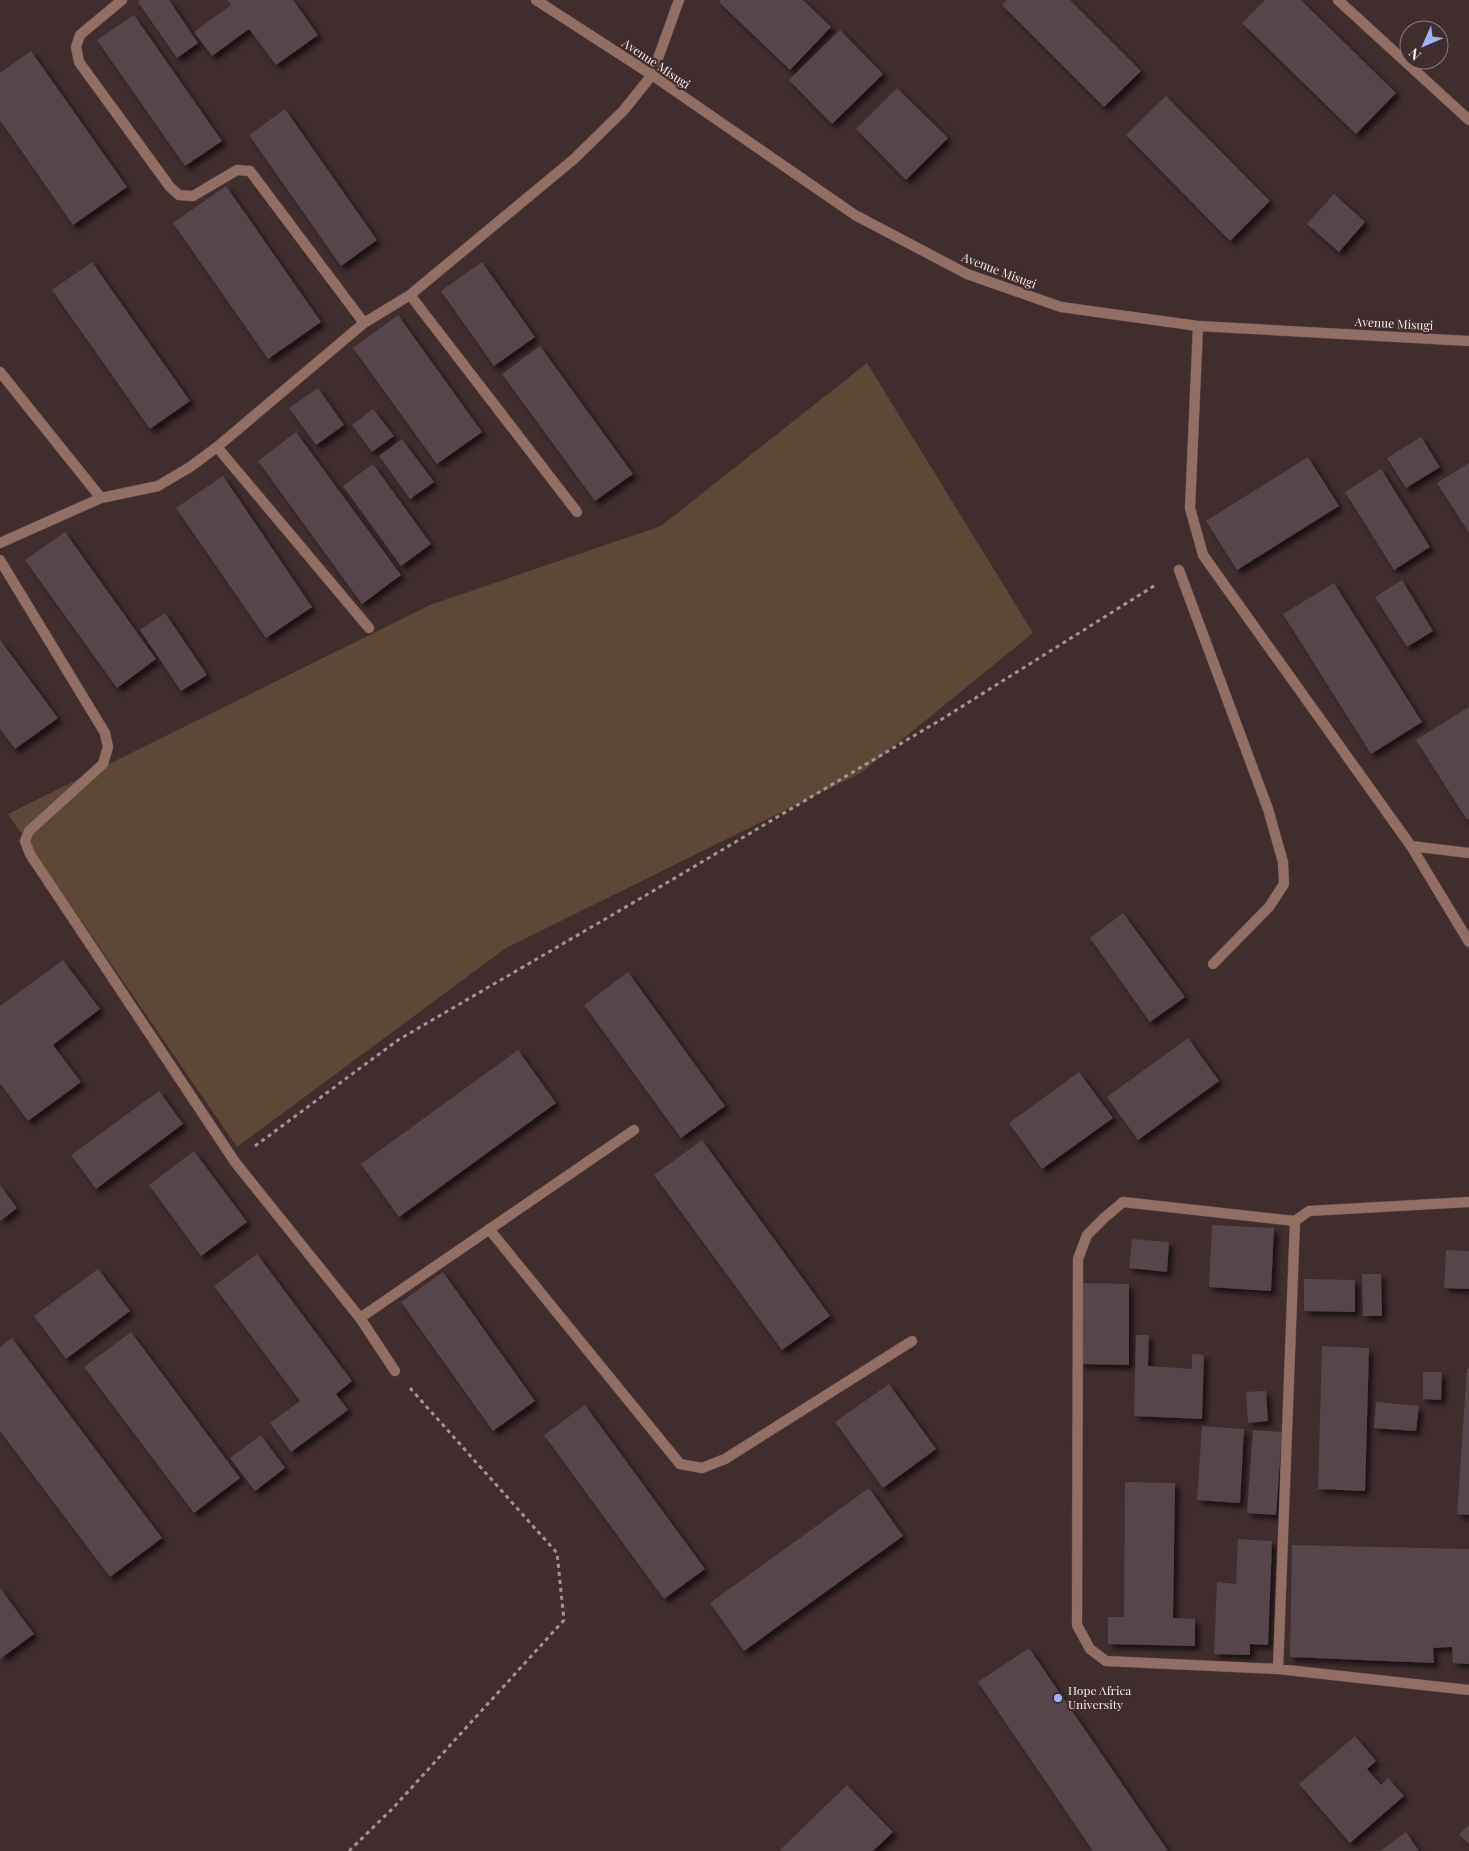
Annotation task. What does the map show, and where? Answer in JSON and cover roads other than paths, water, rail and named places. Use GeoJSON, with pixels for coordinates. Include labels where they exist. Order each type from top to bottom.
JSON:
{"type":"FeatureCollection","features":[{"type":"Feature","properties":{"kind":"street"},"geometry":{"type":"LineString","coordinates":[[122,0],[80,35],[76,47],[79,62],[170,187],[179,195],[193,196],[237,170],[250,171],[364,323]]}},
{"type":"Feature","properties":{"kind":"street","name":"Avenue Misugi"},"geometry":{"type":"LineString","coordinates":[[536,0],[652,75],[855,215],[967,274],[1061,307],[1198,326],[1469,341]]}},
{"type":"Feature","properties":{"kind":"street"},"geometry":{"type":"LineString","coordinates":[[0,543],[101,498],[158,486],[217,447],[364,323],[410,295],[574,159],[623,111],[652,75],[679,0]]}},
{"type":"Feature","properties":{"kind":"street"},"geometry":{"type":"LineString","coordinates":[[1338,0],[1469,120]]}},
{"type":"Feature","properties":{"kind":"street"},"geometry":{"type":"LineString","coordinates":[[410,295],[577,512]]}},
{"type":"Feature","properties":{"kind":"street"},"geometry":{"type":"LineString","coordinates":[[1198,326],[1190,508],[1203,555],[1412,846],[1469,942]]}},
{"type":"Feature","properties":{"kind":"street"},"geometry":{"type":"LineString","coordinates":[[0,372],[101,498]]}},
{"type":"Feature","properties":{"kind":"street"},"geometry":{"type":"LineString","coordinates":[[217,447],[369,628]]}},
{"type":"Feature","properties":{"kind":"street"},"geometry":{"type":"LineString","coordinates":[[0,560],[105,733],[108,747],[103,764],[28,832],[25,841],[30,854],[235,1162],[360,1318],[395,1371]]}},
{"type":"Feature","properties":{"kind":"street"},"geometry":{"type":"LineString","coordinates":[[1179,570],[1268,809],[1283,862],[1284,884],[1268,907],[1213,964]]}},
{"type":"Feature","properties":{"kind":"street"},"geometry":{"type":"LineString","coordinates":[[1412,846],[1469,853]]}},
{"type":"Feature","properties":{"kind":"street"},"geometry":{"type":"LineString","coordinates":[[360,1318],[634,1130]]}},
{"type":"Feature","properties":{"kind":"street"},"geometry":{"type":"LineString","coordinates":[[1469,1202],[1309,1211],[1295,1221],[1124,1202],[1087,1235],[1078,1259],[1077,1625],[1090,1649],[1106,1661],[1278,1668],[1469,1690]]}},
{"type":"Feature","properties":{"kind":"street"},"geometry":{"type":"LineString","coordinates":[[1278,1668],[1295,1221]]}},
{"type":"Feature","properties":{"kind":"street"},"geometry":{"type":"LineString","coordinates":[[490,1229],[680,1464],[702,1468],[725,1459],[912,1341]]}},
{"type":"Feature","properties":{"kind":"place","name":"Hope Africa University"},"geometry":{"type":"Point","coordinates":[1058,1698]}}]}
